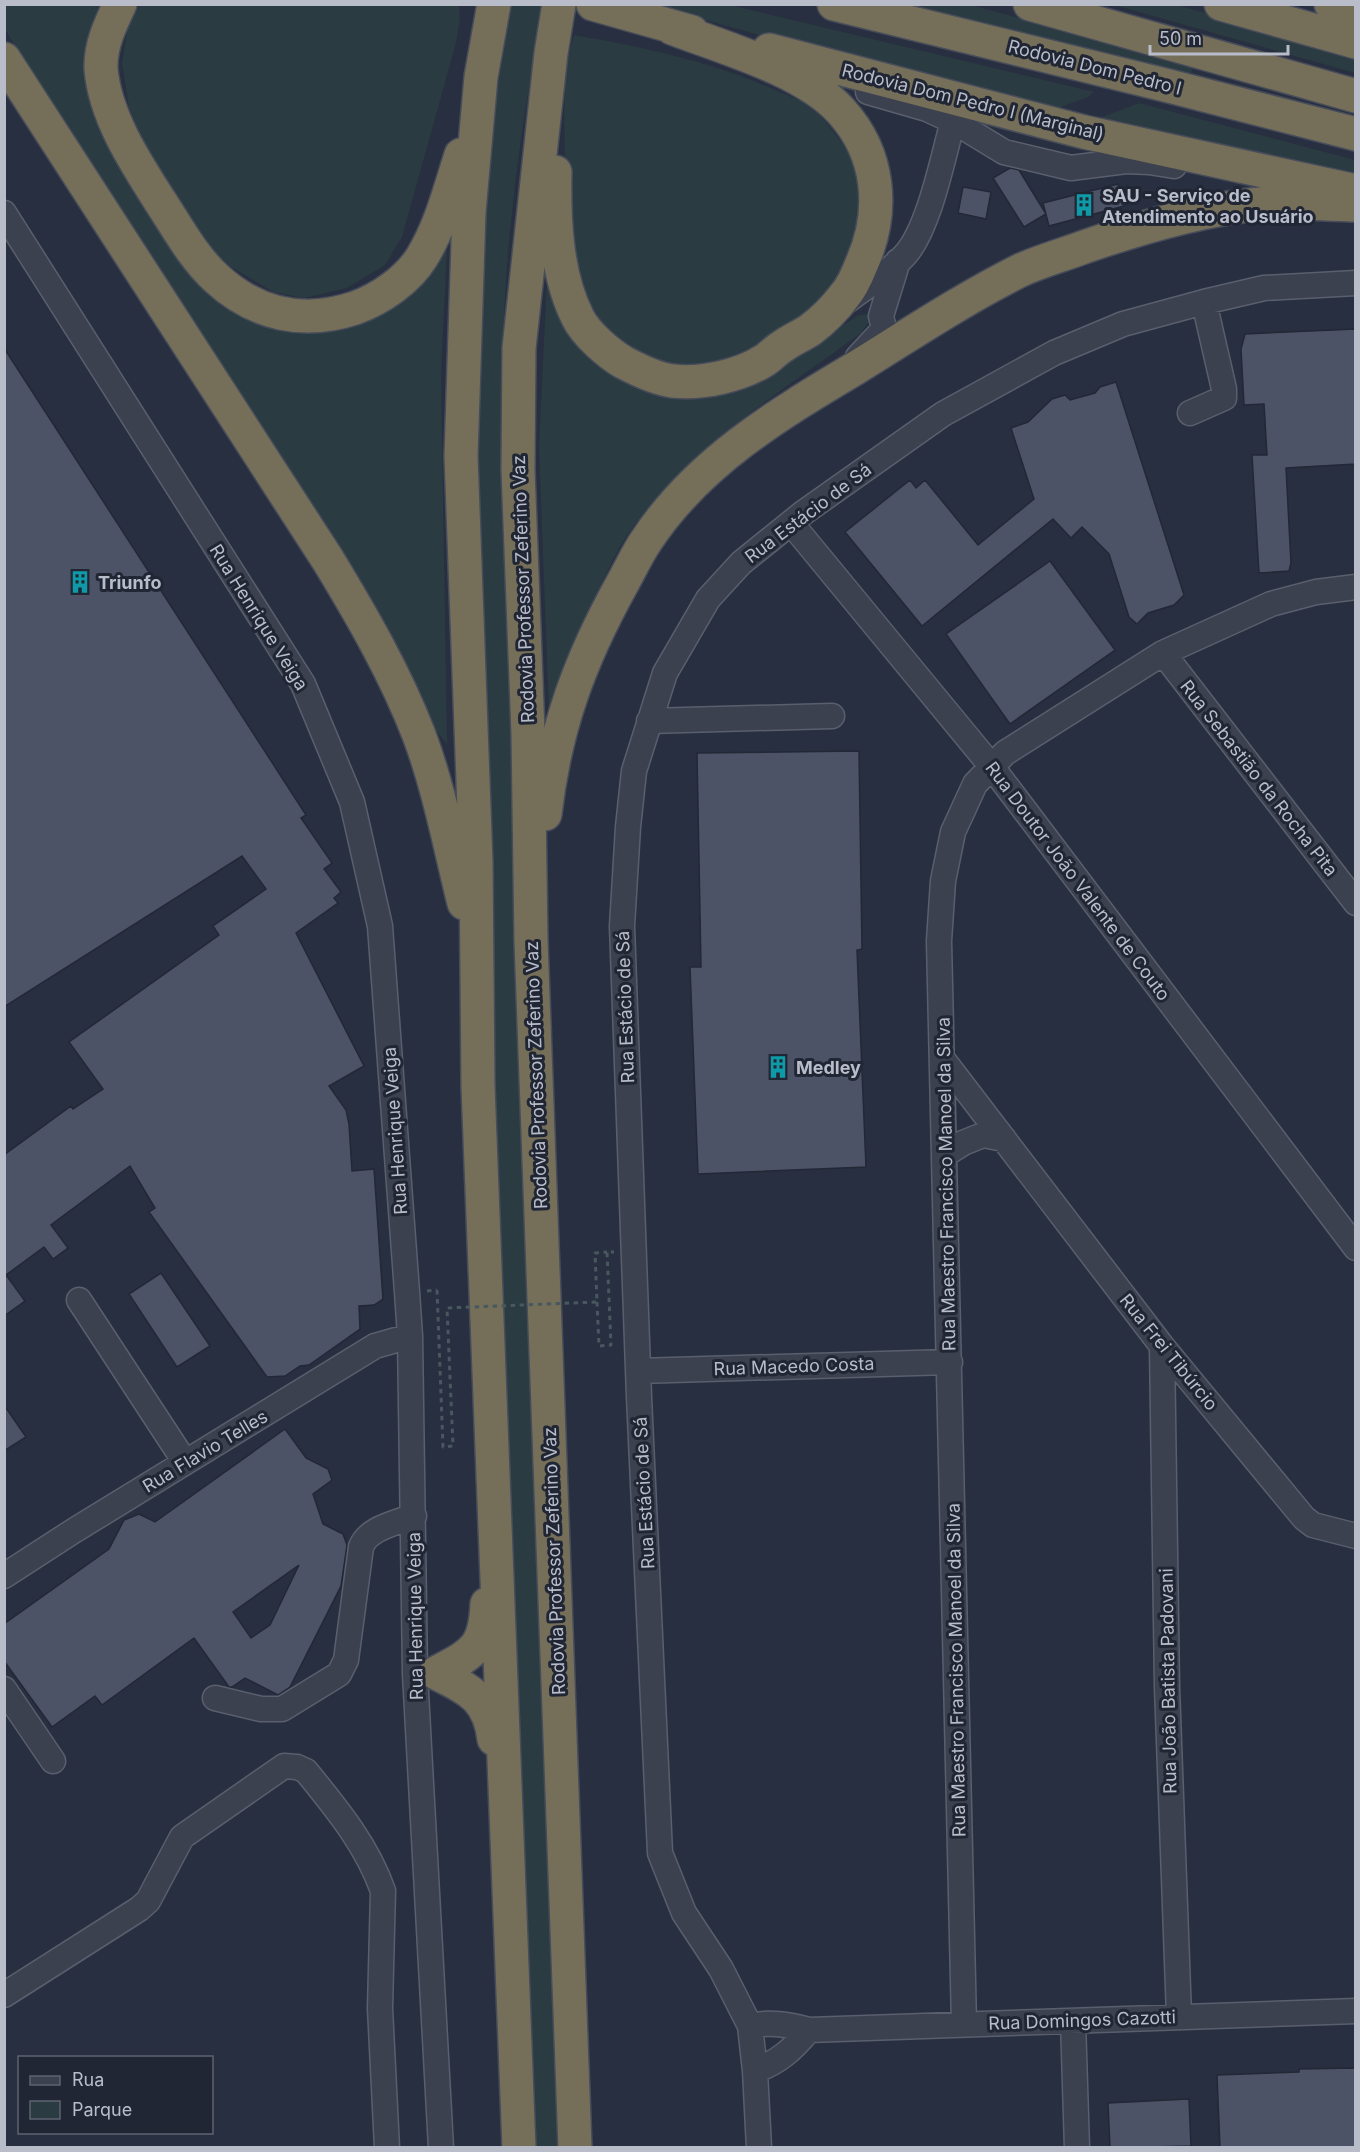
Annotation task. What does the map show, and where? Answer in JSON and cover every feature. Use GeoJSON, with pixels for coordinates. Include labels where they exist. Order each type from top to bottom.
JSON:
{"type":"FeatureCollection","features":[{"type":"Feature","properties":{"kind":"highway"},"geometry":{"type":"LineString","coordinates":[[120,4],[103,44],[101,68],[106,92],[120,131],[150,184],[188,243],[214,277],[242,299],[288,315],[311,318],[335,315],[366,304],[396,285],[422,258],[441,218],[464,143],[481,77],[494,4]]}},
{"type":"Feature","properties":{"kind":"highway","name":"Rodovia Professor Zeferino Vaz"},"geometry":{"type":"LineString","coordinates":[[559,4],[551,54],[519,348],[518,470],[528,733],[531,941],[575,2148]]}},
{"type":"Feature","properties":{"kind":"highway","name":"Rodovia Dom Pedro I (Marginal)"},"geometry":{"type":"LineString","coordinates":[[593,4],[668,26],[805,59],[991,110],[1348,194]]}},
{"type":"Feature","properties":{"kind":"highway","name":"Rodovia Dom Pedro I"},"geometry":{"type":"LineString","coordinates":[[834,4],[1112,71],[1356,134]]}},
{"type":"Feature","properties":{"kind":"highway"},"geometry":{"type":"LineString","coordinates":[[1030,4],[1356,96]]}},
{"type":"Feature","properties":{"kind":"highway"},"geometry":{"type":"LineString","coordinates":[[1221,4],[1356,42]]}},
{"type":"Feature","properties":{"kind":"highway"},"geometry":{"type":"LineString","coordinates":[[1331,4],[1356,17]]}},
{"type":"Feature","properties":{"kind":"highway"},"geometry":{"type":"LineString","coordinates":[[551,54],[556,130],[555,185],[558,230],[563,275],[569,298],[579,321],[610,354],[649,374],[672,381],[701,380],[733,374],[764,360],[812,329],[846,294],[869,248],[876,220],[878,196],[872,164],[858,133],[840,110],[815,88],[784,71],[668,26]]}},
{"type":"Feature","properties":{"kind":"highway"},"geometry":{"type":"LineString","coordinates":[[4,59],[328,560],[369,628],[401,692],[419,736],[432,777],[464,903],[478,1086]]}},
{"type":"Feature","properties":{"kind":"highway"},"geometry":{"type":"LineString","coordinates":[[481,77],[469,212],[461,456],[476,862],[478,1086],[519,2148]]}},
{"type":"Feature","properties":{"kind":"highway"},"geometry":{"type":"LineString","coordinates":[[531,941],[552,766],[565,711],[579,669],[607,611],[646,540],[685,492],[729,450],[765,424],[955,305],[1023,269],[1115,236],[1180,219],[1251,205],[1348,194]]}},
{"type":"Feature","properties":{"kind":"highway"},"geometry":{"type":"LineString","coordinates":[[425,1674],[466,1657],[474,1649],[486,1625],[494,1491]]}},
{"type":"Feature","properties":{"kind":"highway"},"geometry":{"type":"LineString","coordinates":[[425,1674],[465,1688],[478,1697],[487,1709],[492,1725],[508,1868]]}},
{"type":"Feature","properties":{"kind":"street"},"geometry":{"type":"LineString","coordinates":[[805,59],[858,89],[927,109],[1004,152],[1071,168],[1126,161],[1149,162],[1253,181],[1348,194]]}},
{"type":"Feature","properties":{"kind":"street"},"geometry":{"type":"LineString","coordinates":[[812,329],[906,254],[926,218],[953,122]]}},
{"type":"Feature","properties":{"kind":"street","name":"Rua Henrique Veiga"},"geometry":{"type":"LineString","coordinates":[[4,213],[303,684],[352,802],[380,926],[410,1336],[414,1516],[425,1674],[441,2148]]}},
{"type":"Feature","properties":{"kind":"street"},"geometry":{"type":"LineString","coordinates":[[837,379],[884,329],[881,316],[898,261]]}},
{"type":"Feature","properties":{"kind":"street","name":"Rua Estácio de Sá"},"geometry":{"type":"LineString","coordinates":[[759,2148],[750,2026],[721,1969],[684,1913],[660,1853],[638,1371],[622,927],[634,771],[649,721],[665,673],[708,599],[741,563],[802,513],[943,414],[1054,353],[1123,324],[1264,288],[1356,283]]}},
{"type":"Feature","properties":{"kind":"street"},"geometry":{"type":"LineString","coordinates":[[1190,413],[1224,398],[1224,389],[1204,302]]}},
{"type":"Feature","properties":{"kind":"street","name":"Rua Doutor João Valente de Couto"},"geometry":{"type":"LineString","coordinates":[[791,523],[992,767],[1356,1248]]}},
{"type":"Feature","properties":{"kind":"street","name":"Rua Maestro Francisco Manoel da Silva"},"geometry":{"type":"LineString","coordinates":[[964,2024],[944,1155],[944,1061],[939,941],[943,881],[953,832],[975,784],[1005,753],[1163,653],[1271,604],[1316,591],[1356,587]]}},
{"type":"Feature","properties":{"kind":"street","name":"Rua Sebastião da Rocha Pita"},"geometry":{"type":"LineString","coordinates":[[1163,653],[1356,903]]}},
{"type":"Feature","properties":{"kind":"street"},"geometry":{"type":"LineString","coordinates":[[649,721],[832,716]]}},
{"type":"Feature","properties":{"kind":"street","name":"Rua Frei Tibúrcio"},"geometry":{"type":"LineString","coordinates":[[944,1061],[1162,1346],[1304,1518],[1313,1525],[1356,1536]]}},
{"type":"Feature","properties":{"kind":"street"},"geometry":{"type":"LineString","coordinates":[[944,1155],[963,1143],[983,1135],[1004,1139]]}},
{"type":"Feature","properties":{"kind":"street"},"geometry":{"type":"LineString","coordinates":[[79,1300],[185,1462]]}},
{"type":"Feature","properties":{"kind":"street","name":"Rua Flavio Telles"},"geometry":{"type":"LineString","coordinates":[[4,1576],[375,1346],[410,1336]]}},
{"type":"Feature","properties":{"kind":"street","name":"Rua João Batista Padovani"},"geometry":{"type":"LineString","coordinates":[[1162,1346],[1167,1687],[1179,2016]]}},
{"type":"Feature","properties":{"kind":"street","name":"Rua Macedo Costa"},"geometry":{"type":"LineString","coordinates":[[638,1371],[950,1362]]}},
{"type":"Feature","properties":{"kind":"street"},"geometry":{"type":"LineString","coordinates":[[215,1698],[261,1709],[282,1709],[339,1674],[346,1660],[364,1539],[372,1533],[414,1516]]}},
{"type":"Feature","properties":{"kind":"street"},"geometry":{"type":"LineString","coordinates":[[4,1689],[53,1761]]}},
{"type":"Feature","properties":{"kind":"street"},"geometry":{"type":"LineString","coordinates":[[4,1995],[139,1909],[148,1901],[182,1837],[284,1766],[297,1767],[306,1771],[354,1831],[383,1891],[381,2008],[387,2148]]}},
{"type":"Feature","properties":{"kind":"street","name":"Rua Domingos Cazotti"},"geometry":{"type":"LineString","coordinates":[[750,2026],[765,2022],[787,2024],[809,2030],[1356,2011]]}},
{"type":"Feature","properties":{"kind":"street"},"geometry":{"type":"LineString","coordinates":[[1073,2020],[1077,2148]]}},
{"type":"Feature","properties":{"kind":"street"},"geometry":{"type":"LineString","coordinates":[[755,2070],[775,2063],[809,2030]]}},
{"type":"Feature","properties":{"kind":"path"},"geometry":{"type":"LineString","coordinates":[[595,1252],[607,1252],[611,1345],[599,1346],[597,1302],[595,1252]]}},
{"type":"Feature","properties":{"kind":"path"},"geometry":{"type":"LineString","coordinates":[[436,1290],[444,1447],[453,1446],[447,1308],[597,1302]]}},
{"type":"Feature","properties":{"kind":"green space"},"geometry":{"type":"Polygon","coordinates":[[[456,4],[459,7],[460,19],[456,43],[402,237],[385,265],[347,288],[304,298],[273,292],[228,265],[201,240],[140,137],[129,107],[122,63],[128,27],[140,5],[456,4]]]}},
{"type":"Feature","properties":{"kind":"green space"},"geometry":{"type":"Polygon","coordinates":[[[4,5],[99,5],[89,32],[88,58],[206,287],[242,317],[297,333],[328,331],[359,323],[448,231],[441,370],[447,744],[427,719],[36,81],[5,29],[4,5]]]}},
{"type":"Feature","properties":{"kind":"green space"},"geometry":{"type":"Polygon","coordinates":[[[511,5],[543,5],[522,135],[506,277],[502,470],[530,1345],[564,2148],[534,2147],[471,465],[483,208],[496,99],[511,5]]]}},
{"type":"Feature","properties":{"kind":"green space"},"geometry":{"type":"Polygon","coordinates":[[[659,5],[730,5],[1094,92],[1088,97],[1050,111],[842,58],[673,11],[659,5]]]}},
{"type":"Feature","properties":{"kind":"green space"},"geometry":{"type":"Polygon","coordinates":[[[894,5],[971,5],[1194,66],[1191,73],[894,5]]]}},
{"type":"Feature","properties":{"kind":"green space"},"geometry":{"type":"Polygon","coordinates":[[[1114,5],[1177,5],[1355,55],[1355,73],[1114,5]]]}},
{"type":"Feature","properties":{"kind":"green space"},"geometry":{"type":"Polygon","coordinates":[[[574,35],[701,63],[796,98],[826,122],[847,152],[856,170],[861,197],[857,244],[830,287],[811,307],[766,341],[741,353],[716,361],[676,363],[661,360],[633,347],[608,330],[593,313],[581,285],[570,233],[567,202],[565,98],[567,66],[574,35]]]}},
{"type":"Feature","properties":{"kind":"green space"},"geometry":{"type":"Polygon","coordinates":[[[1139,103],[1355,160],[1355,180],[1089,122],[1139,103]]]}},
{"type":"Feature","properties":{"kind":"green space"},"geometry":{"type":"Polygon","coordinates":[[[547,278],[630,381],[817,343],[857,316],[875,312],[861,333],[736,424],[678,475],[652,503],[628,534],[611,563],[549,712],[539,447],[547,278]]]}},
{"type":"Feature","properties":{"kind":"building"},"geometry":{"type":"Polygon","coordinates":[[[1010,168],[1019,170],[1046,214],[1024,227],[993,178],[1010,168]]]}},
{"type":"Feature","properties":{"kind":"building","name":"SAU - Serviço de Atendimento ao Usuário"},"geometry":{"type":"Polygon","coordinates":[[[1118,184],[1124,206],[1049,226],[1043,203],[1118,184]]]}},
{"type":"Feature","properties":{"kind":"building"},"geometry":{"type":"Polygon","coordinates":[[[963,187],[991,192],[986,219],[958,213],[963,187]]]}},
{"type":"Feature","properties":{"kind":"building"},"geometry":{"type":"Polygon","coordinates":[[[1356,329],[1356,464],[1286,468],[1291,563],[1289,571],[1259,573],[1252,455],[1267,455],[1264,404],[1244,405],[1241,349],[1245,334],[1356,329]]]}},
{"type":"Feature","properties":{"kind":"building"},"geometry":{"type":"Polygon","coordinates":[[[4,348],[306,815],[301,818],[332,863],[324,869],[341,892],[334,898],[338,903],[296,933],[364,1066],[329,1086],[346,1110],[352,1171],[374,1169],[383,1299],[374,1305],[359,1306],[360,1329],[309,1365],[300,1366],[285,1376],[267,1377],[149,1212],[155,1208],[130,1166],[51,1225],[68,1248],[53,1259],[44,1247],[6,1275],[25,1301],[4,1316],[4,1155],[71,1106],[73,1109],[103,1089],[69,1042],[219,935],[213,926],[266,889],[242,856],[4,1007],[4,348]]]}},
{"type":"Feature","properties":{"kind":"building"},"geometry":{"type":"Polygon","coordinates":[[[1116,382],[1184,595],[1174,605],[1148,613],[1137,624],[1129,617],[1109,554],[1082,527],[1071,538],[1053,519],[922,626],[845,532],[910,480],[916,488],[925,480],[978,545],[1034,499],[1011,428],[1028,422],[1052,399],[1065,395],[1070,400],[1095,393],[1100,387],[1116,382]]]}},
{"type":"Feature","properties":{"kind":"building"},"geometry":{"type":"Polygon","coordinates":[[[1050,561],[1115,650],[1010,724],[946,634],[1050,561]]]}},
{"type":"Feature","properties":{"kind":"building"},"geometry":{"type":"Polygon","coordinates":[[[859,751],[862,949],[857,950],[866,1167],[698,1174],[690,967],[701,967],[697,753],[859,751]]]}},
{"type":"Feature","properties":{"kind":"building"},"geometry":{"type":"Polygon","coordinates":[[[161,1273],[210,1346],[177,1367],[129,1294],[161,1273]]]}},
{"type":"Feature","properties":{"kind":"building"},"geometry":{"type":"Polygon","coordinates":[[[4,1405],[26,1437],[4,1451],[4,1405]]]}},
{"type":"Feature","properties":{"kind":"building"},"geometry":{"type":"Polygon","coordinates":[[[285,1429],[306,1458],[328,1469],[332,1480],[313,1494],[323,1524],[343,1534],[347,1545],[341,1586],[290,1687],[278,1695],[245,1678],[229,1687],[194,1638],[102,1705],[95,1696],[52,1727],[4,1661],[4,1624],[109,1549],[124,1520],[139,1514],[155,1522],[285,1429]],[[299,1565],[233,1612],[251,1638],[270,1625],[299,1565]]]}},
{"type":"Feature","properties":{"kind":"building"},"geometry":{"type":"Polygon","coordinates":[[[1356,2068],[1356,2148],[1220,2148],[1217,2075],[1299,2072],[1299,2069],[1356,2068]]]}},
{"type":"Feature","properties":{"kind":"building"},"geometry":{"type":"Polygon","coordinates":[[[1189,2099],[1191,2146],[1110,2148],[1108,2103],[1189,2099]]]}},
{"type":"Feature","properties":{"kind":"place","name":"SAU - Serviço de Atendimento ao Usuário"},"geometry":{"type":"Point","coordinates":[1084,205]}},
{"type":"Feature","properties":{"kind":"place","name":"Triunfo"},"geometry":{"type":"Point","coordinates":[80,582]}},
{"type":"Feature","properties":{"kind":"place","name":"Medley"},"geometry":{"type":"Point","coordinates":[778,1067]}}]}
